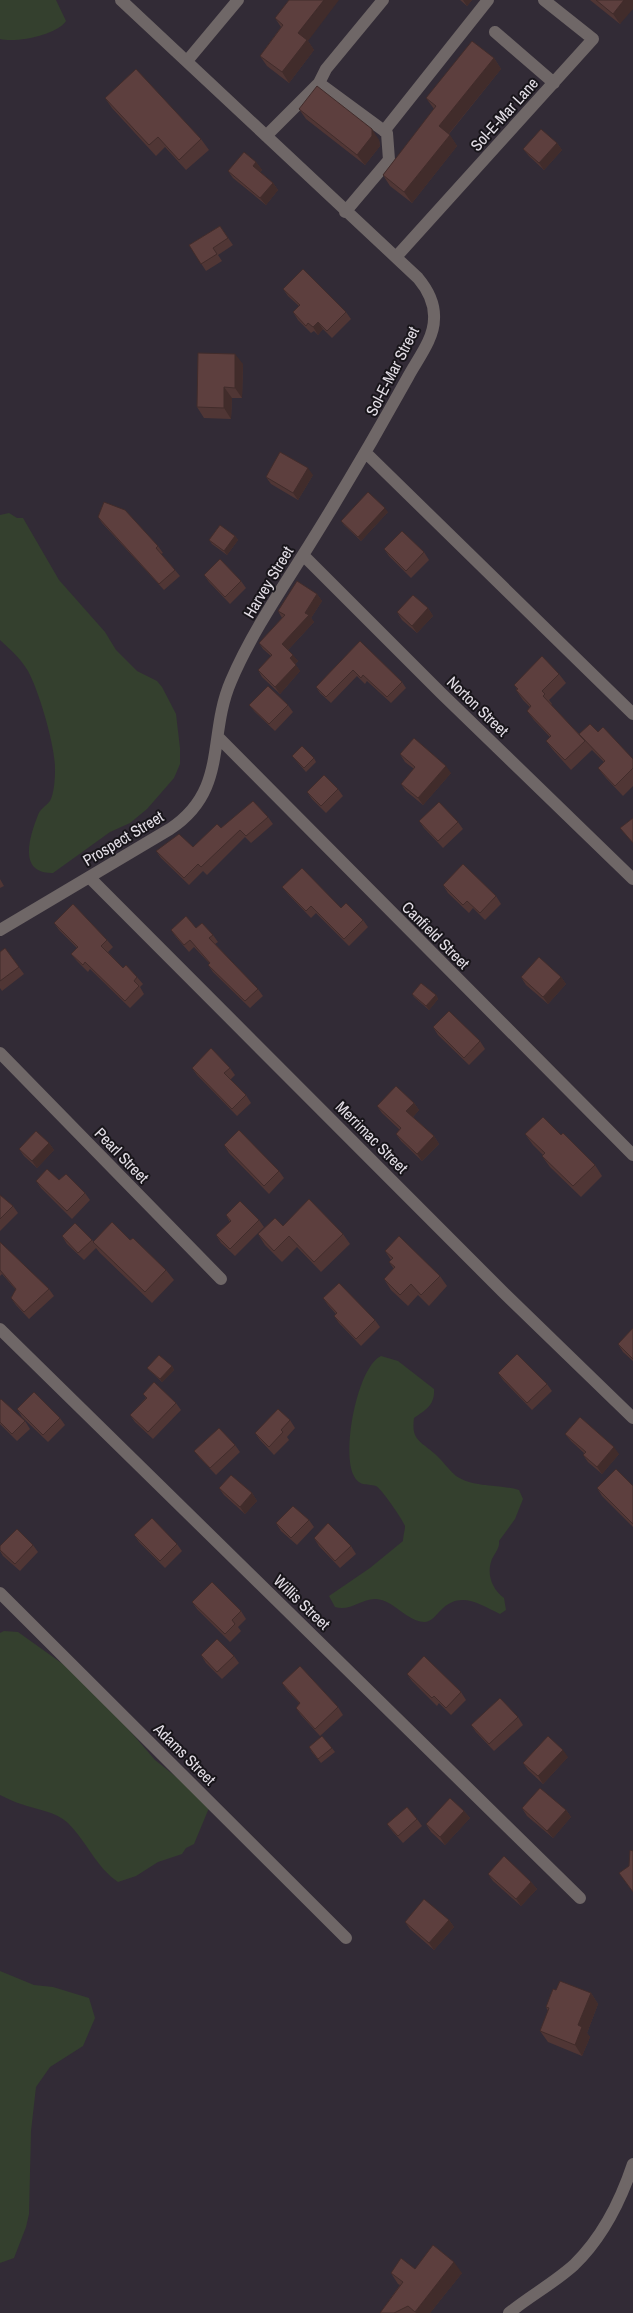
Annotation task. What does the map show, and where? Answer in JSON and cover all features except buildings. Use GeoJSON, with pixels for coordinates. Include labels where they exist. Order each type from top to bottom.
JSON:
{"type":"FeatureCollection","features":[{"type":"Feature","properties":{"kind":"street","name":"Sol-E-Mar Street"},"geometry":{"type":"LineString","coordinates":[[121,0],[425,286],[431,298],[434,321],[426,345],[366,453]]}},
{"type":"Feature","properties":{"kind":"street"},"geometry":{"type":"LineString","coordinates":[[187,61],[238,0]]}},
{"type":"Feature","properties":{"kind":"street"},"geometry":{"type":"LineString","coordinates":[[266,136],[319,83],[326,70],[383,0]]}},
{"type":"Feature","properties":{"kind":"street"},"geometry":{"type":"LineString","coordinates":[[384,131],[488,0]]}},
{"type":"Feature","properties":{"kind":"street","name":"Sol-E-Mar Lane"},"geometry":{"type":"LineString","coordinates":[[396,257],[593,39],[544,0]]}},
{"type":"Feature","properties":{"kind":"street"},"geometry":{"type":"LineString","coordinates":[[495,32],[554,83]]}},
{"type":"Feature","properties":{"kind":"street"},"geometry":{"type":"LineString","coordinates":[[319,83],[387,133],[389,160],[346,212]]}},
{"type":"Feature","properties":{"kind":"street"},"geometry":{"type":"LineString","coordinates":[[366,453],[633,714]]}},
{"type":"Feature","properties":{"kind":"street","name":"Harvey Street"},"geometry":{"type":"LineString","coordinates":[[218,737],[224,696],[247,649],[302,555],[366,453]]}},
{"type":"Feature","properties":{"kind":"street","name":"Norton Street"},"geometry":{"type":"LineString","coordinates":[[302,555],[441,693],[633,878]]}},
{"type":"Feature","properties":{"kind":"street","name":"Prospect Street"},"geometry":{"type":"LineString","coordinates":[[0,930],[170,829],[190,814],[208,785],[218,737]]}},
{"type":"Feature","properties":{"kind":"street","name":"Canfield Street"},"geometry":{"type":"LineString","coordinates":[[218,737],[633,1155]]}},
{"type":"Feature","properties":{"kind":"street","name":"Merrimac Street"},"geometry":{"type":"LineString","coordinates":[[89,877],[503,1292],[633,1418]]}},
{"type":"Feature","properties":{"kind":"street","name":"Pearl Street"},"geometry":{"type":"LineString","coordinates":[[0,1053],[221,1279]]}},
{"type":"Feature","properties":{"kind":"street","name":"Willis Street"},"geometry":{"type":"LineString","coordinates":[[0,1330],[580,1898]]}},
{"type":"Feature","properties":{"kind":"street","name":"Adams Street"},"geometry":{"type":"LineString","coordinates":[[0,1593],[346,1938]]}},
{"type":"Feature","properties":{"kind":"street"},"geometry":{"type":"LineString","coordinates":[[509,2313],[550,2284],[580,2258],[612,2214],[624,2191],[633,2164]]}},
{"type":"Feature","properties":{"kind":"green space"},"geometry":{"type":"Polygon","coordinates":[[[0,0],[56,0],[66,21],[54,30],[36,37],[16,40],[0,39],[0,0]]]}},
{"type":"Feature","properties":{"kind":"green space"},"geometry":{"type":"Polygon","coordinates":[[[9,513],[17,518],[23,518],[59,580],[105,632],[116,650],[137,671],[157,681],[176,714],[180,764],[174,778],[147,809],[130,823],[110,832],[53,873],[42,872],[35,868],[30,861],[29,853],[38,815],[50,801],[53,791],[55,761],[53,748],[37,692],[28,671],[12,651],[0,640],[0,515],[9,513]]]}},
{"type":"Feature","properties":{"kind":"green space"},"geometry":{"type":"Polygon","coordinates":[[[381,1356],[398,1361],[434,1389],[431,1403],[426,1410],[414,1418],[415,1436],[421,1443],[438,1456],[456,1476],[463,1480],[519,1490],[523,1499],[515,1519],[499,1541],[498,1548],[490,1565],[490,1576],[493,1586],[504,1598],[506,1610],[500,1614],[477,1603],[462,1600],[447,1605],[432,1619],[425,1622],[412,1619],[383,1600],[371,1599],[346,1608],[340,1608],[335,1607],[329,1596],[370,1568],[403,1541],[405,1526],[392,1504],[376,1486],[359,1482],[354,1476],[350,1465],[351,1431],[358,1393],[372,1363],[381,1356]]]}},
{"type":"Feature","properties":{"kind":"green space"},"geometry":{"type":"Polygon","coordinates":[[[4,1631],[18,1632],[67,1667],[105,1702],[155,1760],[189,1787],[209,1808],[194,1844],[186,1848],[182,1854],[158,1862],[136,1876],[118,1882],[110,1876],[75,1830],[63,1819],[52,1813],[18,1803],[0,1795],[0,1633],[4,1631]]]}},
{"type":"Feature","properties":{"kind":"green space"},"geometry":{"type":"Polygon","coordinates":[[[0,1971],[34,1985],[53,1987],[89,1998],[95,2018],[83,2046],[50,2067],[36,2087],[31,2131],[29,2214],[14,2258],[0,2263],[0,1971]]]}}]}
